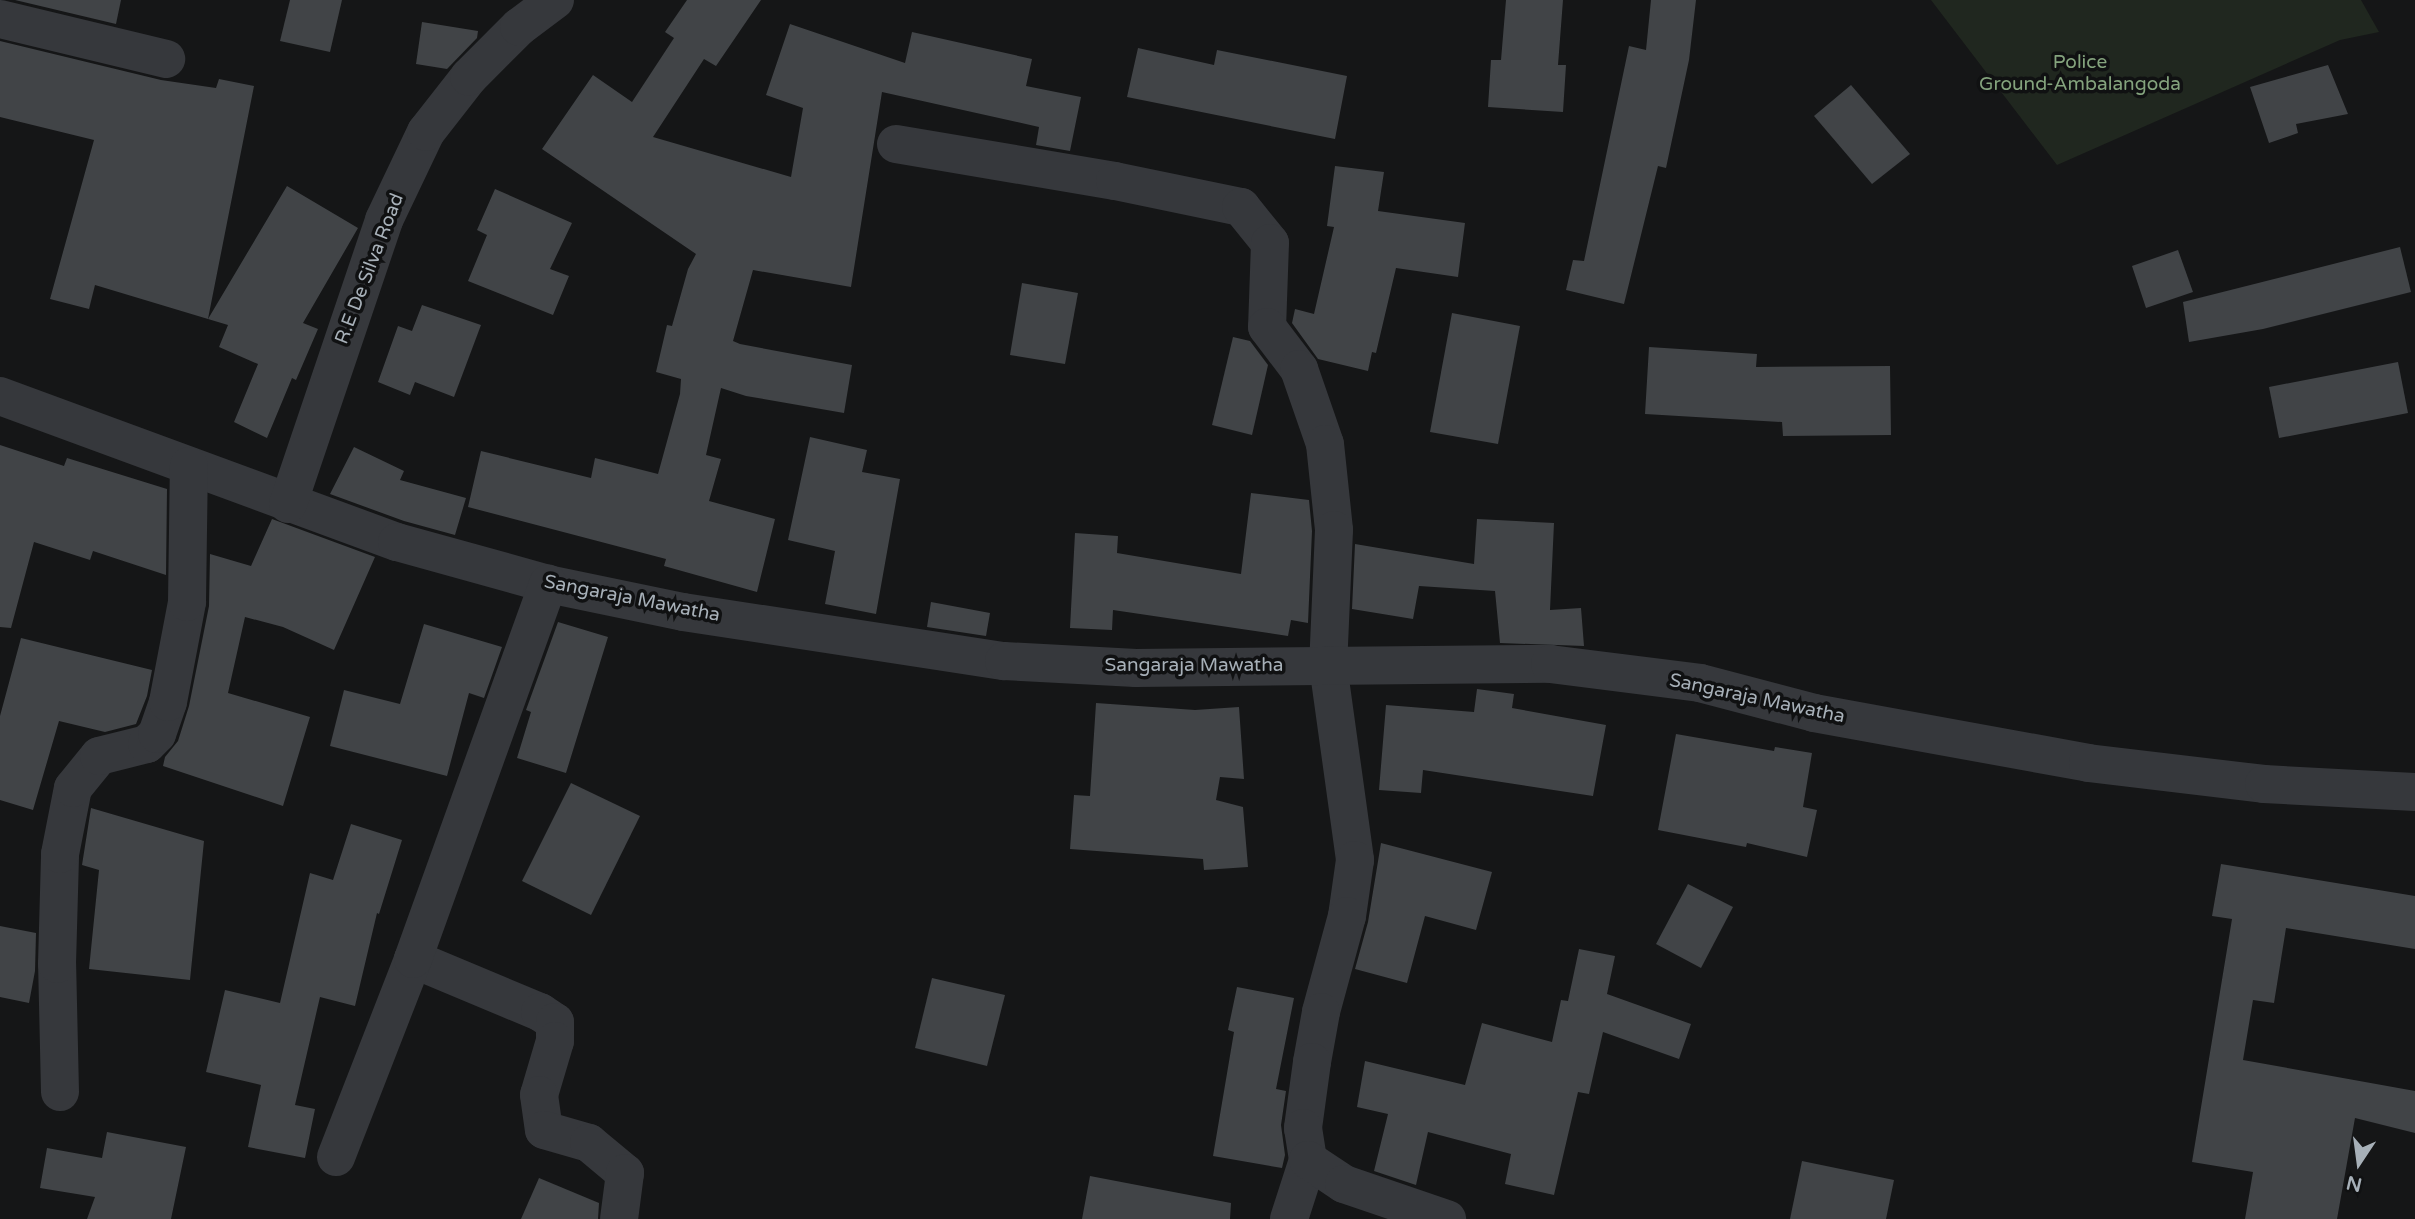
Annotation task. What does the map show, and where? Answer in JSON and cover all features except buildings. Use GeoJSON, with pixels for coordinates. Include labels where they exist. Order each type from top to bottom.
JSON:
{"type":"FeatureCollection","features":[{"type":"Feature","properties":{"kind":"street","name":"R.E De Silva Road"},"geometry":{"type":"LineString","coordinates":[[288,504],[384,220],[426,132],[469,76],[519,26],[555,0]]}},
{"type":"Feature","properties":{"kind":"street"},"geometry":{"type":"LineString","coordinates":[[0,19],[166,59]]}},
{"type":"Feature","properties":{"kind":"street"},"geometry":{"type":"LineString","coordinates":[[896,144],[1115,181],[1241,207],[1270,243],[1267,327],[1299,369],[1325,444],[1334,530],[1328,665],[1355,860],[1347,916],[1321,1012],[1312,1062],[1303,1128],[1308,1160],[1289,1219]]}},
{"type":"Feature","properties":{"kind":"street","name":"Sangaraja Mawatha"},"geometry":{"type":"LineString","coordinates":[[0,396],[397,542],[548,584],[684,612],[1004,662],[1136,668],[1550,664],[1700,683],[1814,713],[2088,763],[2264,784],[2415,792]]}},
{"type":"Feature","properties":{"kind":"street"},"geometry":{"type":"LineString","coordinates":[[60,1092],[57,964],[60,854],[73,788],[99,756],[147,744],[157,734],[168,702],[187,602],[189,466]]}},
{"type":"Feature","properties":{"kind":"street"},"geometry":{"type":"LineString","coordinates":[[336,1157],[413,959],[548,584]]}},
{"type":"Feature","properties":{"kind":"street"},"geometry":{"type":"LineString","coordinates":[[413,959],[540,1012],[555,1022],[555,1041],[539,1095],[544,1130],[589,1143],[625,1173],[619,1219]]}},
{"type":"Feature","properties":{"kind":"street"},"geometry":{"type":"LineString","coordinates":[[1308,1160],[1344,1184],[1447,1219]]}},
{"type":"Feature","properties":{"kind":"green space","name":"Police Ground-Ambalangoda"},"geometry":{"type":"Polygon","coordinates":[[[1931,0],[2361,0],[2379,32],[2340,40],[2057,165],[1931,0]]]}}]}
